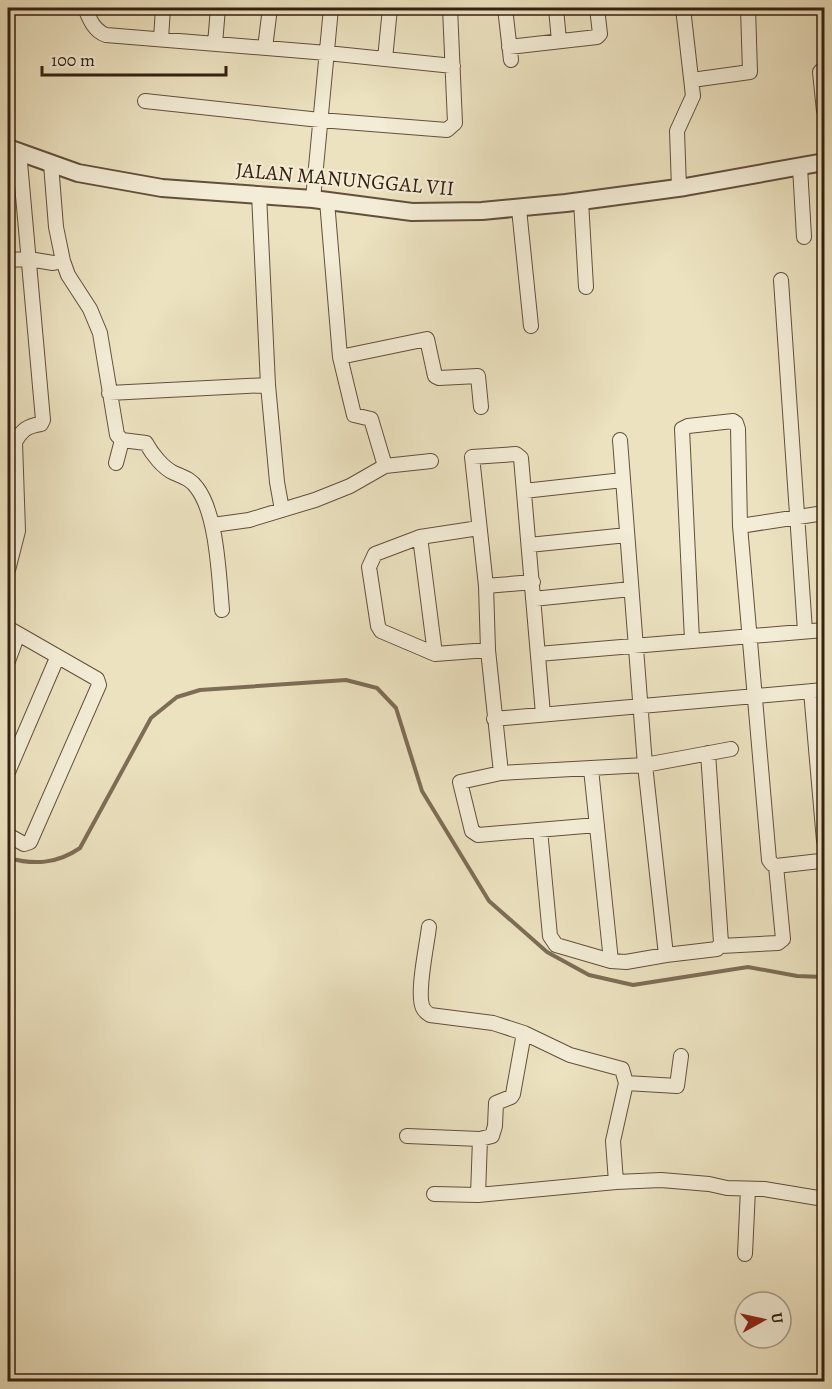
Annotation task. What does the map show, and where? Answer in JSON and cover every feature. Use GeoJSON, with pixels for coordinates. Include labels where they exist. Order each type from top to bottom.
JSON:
{"type":"FeatureCollection","features":[{"type":"Feature","properties":{"kind":"street"},"geometry":{"type":"LineString","coordinates":[[85,8],[101,34],[385,58],[453,66]]}},
{"type":"Feature","properties":{"kind":"street"},"geometry":{"type":"LineString","coordinates":[[160,39],[163,8]]}},
{"type":"Feature","properties":{"kind":"street"},"geometry":{"type":"LineString","coordinates":[[215,44],[218,8]]}},
{"type":"Feature","properties":{"kind":"street"},"geometry":{"type":"LineString","coordinates":[[266,48],[270,8]]}},
{"type":"Feature","properties":{"kind":"street"},"geometry":{"type":"LineString","coordinates":[[331,8],[320,120],[320,200],[340,357],[354,415],[371,419],[385,466]]}},
{"type":"Feature","properties":{"kind":"street"},"geometry":{"type":"LineString","coordinates":[[385,58],[390,8]]}},
{"type":"Feature","properties":{"kind":"street"},"geometry":{"type":"LineString","coordinates":[[145,101],[320,120],[447,130],[454,123],[450,8]]}},
{"type":"Feature","properties":{"kind":"street"},"geometry":{"type":"LineString","coordinates":[[505,8],[510,53],[559,41],[599,36],[597,8]]}},
{"type":"Feature","properties":{"kind":"street"},"geometry":{"type":"LineString","coordinates":[[556,8],[559,41]]}},
{"type":"Feature","properties":{"kind":"street"},"geometry":{"type":"LineString","coordinates":[[679,188],[677,131],[693,96],[683,8]]}},
{"type":"Feature","properties":{"kind":"street"},"geometry":{"type":"LineString","coordinates":[[692,80],[750,72],[748,8]]}},
{"type":"Feature","properties":{"kind":"street"},"geometry":{"type":"LineString","coordinates":[[825,68],[820,72],[825,111]]}},
{"type":"Feature","properties":{"kind":"street"},"geometry":{"type":"LineString","coordinates":[[8,570],[18,531],[15,442],[26,428],[41,424],[43,420],[29,259],[13,150]]}},
{"type":"Feature","properties":{"kind":"street","name":"JALAN MANUNGGAL VII"},"geometry":{"type":"LineString","coordinates":[[13,150],[78,173],[162,188],[259,194],[412,212],[519,208],[580,201],[679,188],[825,162]]}},
{"type":"Feature","properties":{"kind":"street"},"geometry":{"type":"LineString","coordinates":[[51,164],[56,227],[63,261],[68,275],[90,309],[98,328],[117,435],[122,440],[146,443],[161,463],[173,473],[185,476],[198,488],[213,525],[222,609]]}},
{"type":"Feature","properties":{"kind":"street"},"geometry":{"type":"LineString","coordinates":[[800,167],[804,237]]}},
{"type":"Feature","properties":{"kind":"street"},"geometry":{"type":"LineString","coordinates":[[259,194],[268,385],[277,482],[282,510]]}},
{"type":"Feature","properties":{"kind":"street"},"geometry":{"type":"LineString","coordinates":[[580,201],[586,288]]}},
{"type":"Feature","properties":{"kind":"street"},"geometry":{"type":"LineString","coordinates":[[519,208],[531,326]]}},
{"type":"Feature","properties":{"kind":"street"},"geometry":{"type":"LineString","coordinates":[[8,260],[29,259],[53,263],[63,261]]}},
{"type":"Feature","properties":{"kind":"street"},"geometry":{"type":"LineString","coordinates":[[781,280],[805,631]]}},
{"type":"Feature","properties":{"kind":"street"},"geometry":{"type":"LineString","coordinates":[[340,357],[427,339],[435,376],[439,378],[477,375],[481,407]]}},
{"type":"Feature","properties":{"kind":"street"},"geometry":{"type":"LineString","coordinates":[[109,393],[268,385]]}},
{"type":"Feature","properties":{"kind":"street"},"geometry":{"type":"LineString","coordinates":[[692,640],[682,433],[685,427],[728,421],[736,423],[740,525],[769,860],[776,866],[820,861],[825,857]]}},
{"type":"Feature","properties":{"kind":"street"},"geometry":{"type":"LineString","coordinates":[[116,463],[122,440]]}},
{"type":"Feature","properties":{"kind":"street"},"geometry":{"type":"LineString","coordinates":[[620,440],[645,765],[666,955]]}},
{"type":"Feature","properties":{"kind":"street"},"geometry":{"type":"LineString","coordinates":[[501,772],[488,650],[486,586],[472,457],[519,455],[533,582],[543,714]]}},
{"type":"Feature","properties":{"kind":"street"},"geometry":{"type":"LineString","coordinates":[[213,525],[249,520],[315,500],[350,486],[385,466],[431,461],[422,462]]}},
{"type":"Feature","properties":{"kind":"street"},"geometry":{"type":"LineString","coordinates":[[524,491],[623,480]]}},
{"type":"Feature","properties":{"kind":"street"},"geometry":{"type":"LineString","coordinates":[[740,525],[825,513]]}},
{"type":"Feature","properties":{"kind":"street"},"geometry":{"type":"LineString","coordinates":[[479,528],[420,537],[375,554],[369,567],[379,629],[385,634],[435,654],[488,650]]}},
{"type":"Feature","properties":{"kind":"street"},"geometry":{"type":"LineString","coordinates":[[529,545],[627,535]]}},
{"type":"Feature","properties":{"kind":"street"},"geometry":{"type":"LineString","coordinates":[[420,537],[435,654]]}},
{"type":"Feature","properties":{"kind":"street"},"geometry":{"type":"LineString","coordinates":[[486,586],[533,582]]}},
{"type":"Feature","properties":{"kind":"street"},"geometry":{"type":"LineString","coordinates":[[533,599],[631,589]]}},
{"type":"Feature","properties":{"kind":"street"},"geometry":{"type":"LineString","coordinates":[[538,654],[825,630]]}},
{"type":"Feature","properties":{"kind":"street"},"geometry":{"type":"LineString","coordinates":[[8,661],[13,631],[97,679],[99,685],[30,842],[24,844],[8,835]]}},
{"type":"Feature","properties":{"kind":"street"},"geometry":{"type":"LineString","coordinates":[[8,772],[57,658]]}},
{"type":"Feature","properties":{"kind":"street"},"geometry":{"type":"LineString","coordinates":[[494,719],[818,690],[825,841]]}},
{"type":"Feature","properties":{"kind":"street"},"geometry":{"type":"LineString","coordinates":[[597,825],[481,836],[474,833],[460,781],[501,772],[645,765],[731,749]]}},
{"type":"Feature","properties":{"kind":"street"},"geometry":{"type":"LineString","coordinates":[[708,753],[721,946]]}},
{"type":"Feature","properties":{"kind":"street"},"geometry":{"type":"LineString","coordinates":[[591,769],[611,961]]}},
{"type":"Feature","properties":{"kind":"street"},"geometry":{"type":"LineString","coordinates":[[540,830],[551,940],[558,946],[611,961],[630,962],[666,955],[715,950],[721,946],[778,943],[783,939],[776,866]]}},
{"type":"Feature","properties":{"kind":"street"},"geometry":{"type":"LineString","coordinates":[[429,927],[421,989],[422,1007],[430,1015],[493,1023],[524,1033],[570,1055],[622,1069],[626,1083],[613,1141],[616,1182]]}},
{"type":"Feature","properties":{"kind":"street"},"geometry":{"type":"LineString","coordinates":[[407,1136],[480,1139],[492,1136],[496,1103],[513,1094],[524,1033]]}},
{"type":"Feature","properties":{"kind":"street"},"geometry":{"type":"LineString","coordinates":[[626,1083],[677,1086],[681,1056]]}},
{"type":"Feature","properties":{"kind":"street"},"geometry":{"type":"LineString","coordinates":[[478,1195],[480,1139]]}},
{"type":"Feature","properties":{"kind":"street"},"geometry":{"type":"LineString","coordinates":[[434,1194],[478,1195],[661,1180],[709,1184],[727,1188],[764,1189],[825,1199]]}},
{"type":"Feature","properties":{"kind":"street"},"geometry":{"type":"LineString","coordinates":[[745,1254],[748,1189]]}},
{"type":"Feature","properties":{"kind":"waterway"},"geometry":{"type":"LineString","coordinates":[[8,858],[27,862],[45,862],[63,857],[80,848],[151,718],[177,697],[200,690],[346,680],[377,688],[396,708],[422,791],[489,901],[547,952],[589,975],[633,985],[748,967],[797,976],[824,977]]}}]}
